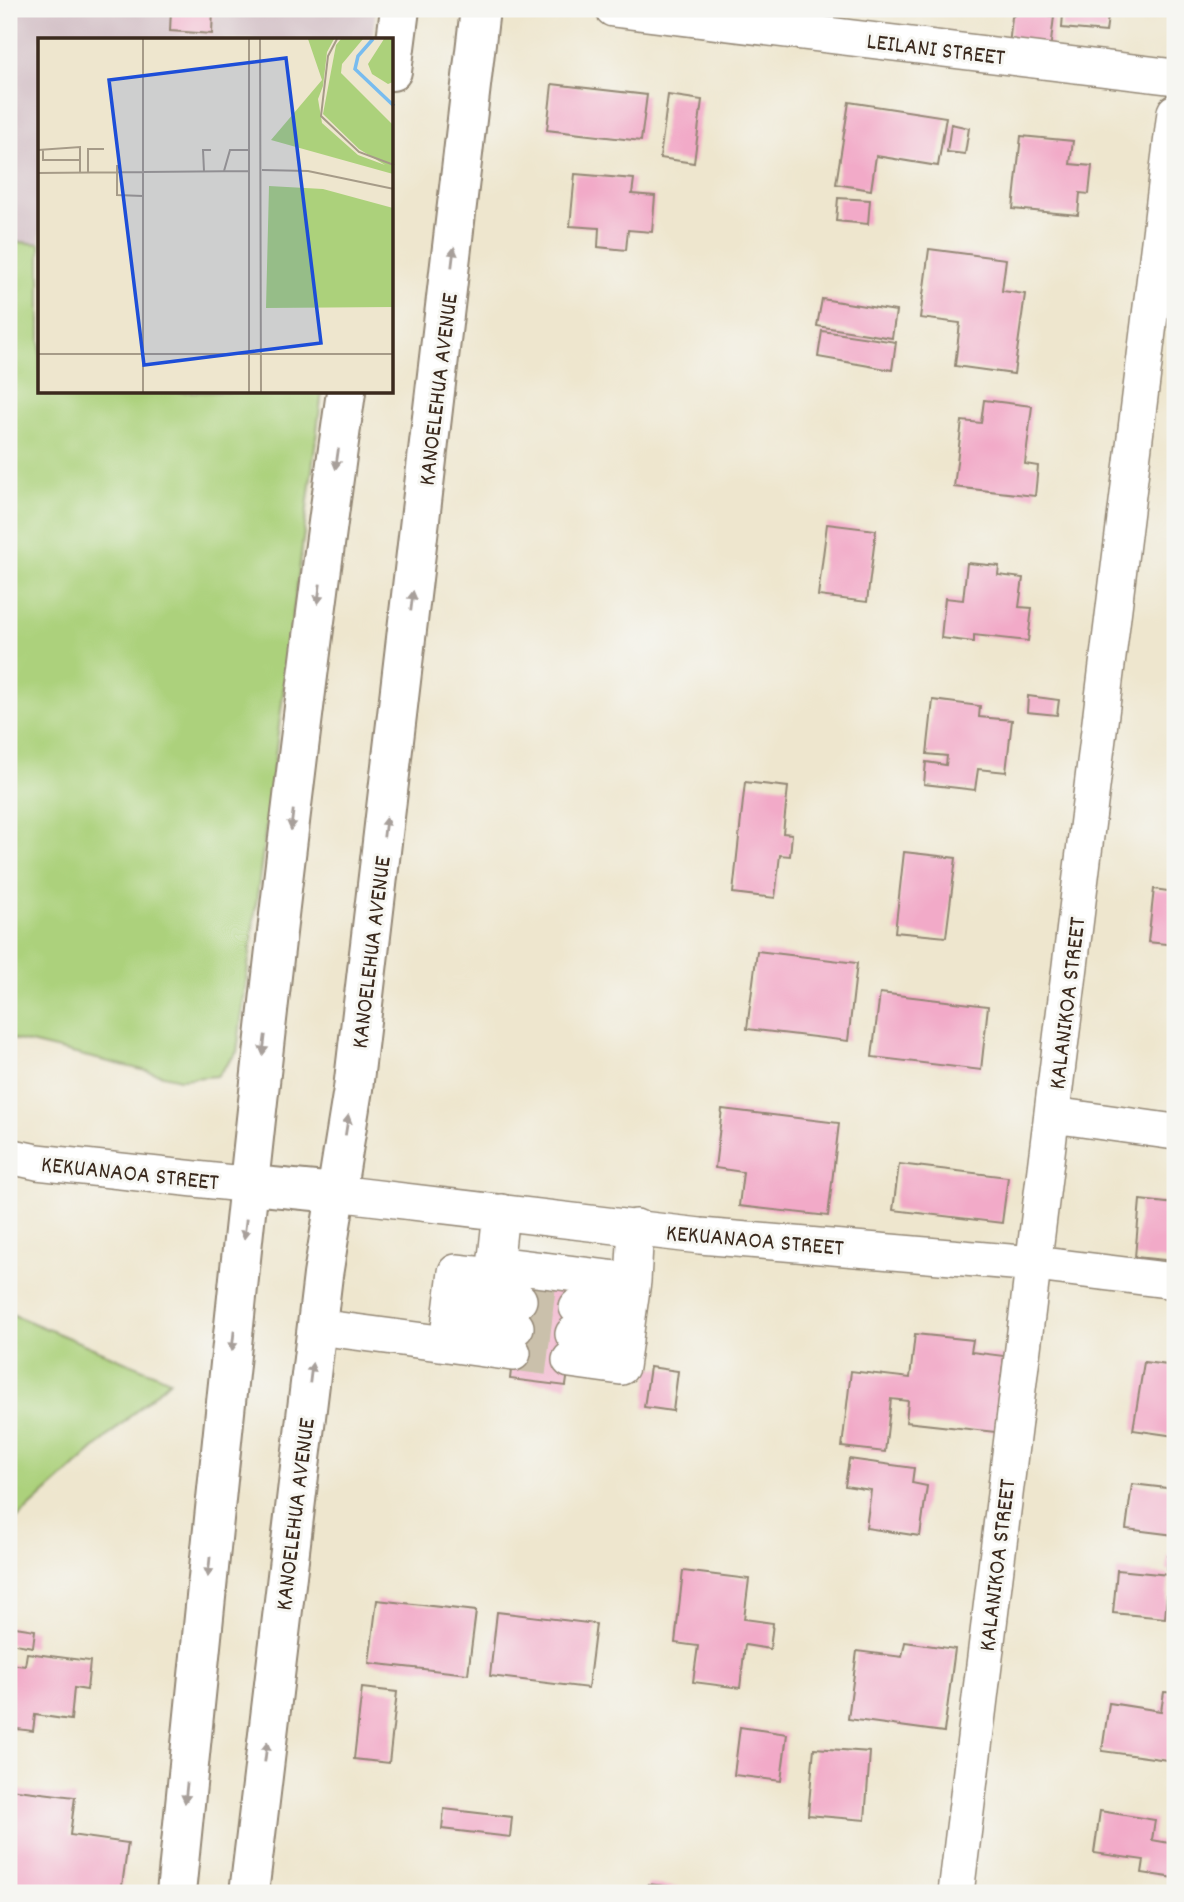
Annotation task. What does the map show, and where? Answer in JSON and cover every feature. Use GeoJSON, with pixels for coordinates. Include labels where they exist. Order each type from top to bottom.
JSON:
{"type":"FeatureCollection","features":[{"type":"Feature","properties":{"kind":"highway"},"geometry":{"type":"LineString","coordinates":[[394,56],[400,9]]}},
{"type":"Feature","properties":{"kind":"highway","name":"KANOELEHUA AVENUE"},"geometry":{"type":"LineString","coordinates":[[249,1893],[317,1327],[355,1075],[480,9]]}},
{"type":"Feature","properties":{"kind":"highway"},"geometry":{"type":"LineString","coordinates":[[176,1893],[262,1060],[325,540],[346,394]]}},
{"type":"Feature","properties":{"kind":"highway"},"geometry":{"type":"LineString","coordinates":[[251,1185],[336,1193]]}},
{"type":"Feature","properties":{"kind":"street","name":"LEILANI STREET"},"geometry":{"type":"LineString","coordinates":[[613,9],[1175,77]]}},
{"type":"Feature","properties":{"kind":"street","name":"KALANIKOA STREET"},"geometry":{"type":"LineString","coordinates":[[956,1893],[1175,112]]}},
{"type":"Feature","properties":{"kind":"street"},"geometry":{"type":"LineString","coordinates":[[1053,1115],[1175,1132]]}},
{"type":"Feature","properties":{"kind":"street","name":"KEKUANAOA STREET"},"geometry":{"type":"LineString","coordinates":[[9,1156],[37,1162],[251,1185]]}},
{"type":"Feature","properties":{"kind":"street","name":"KEKUANAOA STREET"},"geometry":{"type":"LineString","coordinates":[[336,1193],[700,1236],[1035,1264],[1175,1281]]}},
{"type":"Feature","properties":{"kind":"street"},"geometry":{"type":"LineString","coordinates":[[450,1318],[456,1272],[494,1276],[501,1212]]}},
{"type":"Feature","properties":{"kind":"street"},"geometry":{"type":"LineString","coordinates":[[628,1312],[573,1334],[621,1367],[628,1312],[636,1227]]}},
{"type":"Feature","properties":{"kind":"street"},"geometry":{"type":"LineString","coordinates":[[495,1264],[628,1312]]}},
{"type":"Feature","properties":{"kind":"street"},"geometry":{"type":"LineString","coordinates":[[317,1327],[450,1318],[516,1326],[450,1318]]}},
{"type":"Feature","properties":{"kind":"shaded area"},"geometry":{"type":"Polygon","coordinates":[[[9,9],[376,9],[372,38],[38,38],[38,244],[9,241],[9,9]]]}},
{"type":"Feature","properties":{"kind":"green space"},"geometry":{"type":"Polygon","coordinates":[[[9,241],[38,244],[38,394],[322,394],[237,1052],[217,1076],[180,1079],[9,1038],[9,241]]]}},
{"type":"Feature","properties":{"kind":"green space"},"geometry":{"type":"Polygon","coordinates":[[[9,1313],[170,1380],[9,1526],[9,1313]]]}},
{"type":"Feature","properties":{"kind":"building"},"geometry":{"type":"Polygon","coordinates":[[[171,9],[213,9],[212,34],[170,31],[171,9]]]}},
{"type":"Feature","properties":{"kind":"building"},"geometry":{"type":"Polygon","coordinates":[[[1035,9],[1109,9],[1106,32],[1062,28],[1063,13],[1035,9]]]}},
{"type":"Feature","properties":{"kind":"building"},"geometry":{"type":"Polygon","coordinates":[[[1018,12],[1054,16],[1050,51],[1009,46],[1012,17],[1018,12]]]}},
{"type":"Feature","properties":{"kind":"building"},"geometry":{"type":"Polygon","coordinates":[[[9,55],[15,56],[10,92],[9,91],[9,55]]]}},
{"type":"Feature","properties":{"kind":"building"},"geometry":{"type":"Polygon","coordinates":[[[552,84],[647,95],[641,141],[547,130],[552,84]]]}},
{"type":"Feature","properties":{"kind":"building"},"geometry":{"type":"Polygon","coordinates":[[[668,95],[702,100],[694,163],[660,158],[668,95]]]}},
{"type":"Feature","properties":{"kind":"building"},"geometry":{"type":"Polygon","coordinates":[[[849,102],[946,117],[938,166],[876,156],[871,190],[836,184],[849,102]]]}},
{"type":"Feature","properties":{"kind":"building"},"geometry":{"type":"Polygon","coordinates":[[[951,124],[969,128],[965,154],[947,152],[951,124]]]}},
{"type":"Feature","properties":{"kind":"building"},"geometry":{"type":"Polygon","coordinates":[[[1021,136],[1073,141],[1070,164],[1092,166],[1089,194],[1080,193],[1078,215],[1013,209],[1021,136]]]}},
{"type":"Feature","properties":{"kind":"building"},"geometry":{"type":"Polygon","coordinates":[[[575,174],[634,179],[632,194],[655,196],[652,232],[628,230],[626,250],[598,247],[599,228],[570,226],[575,174]]]}},
{"type":"Feature","properties":{"kind":"building"},"geometry":{"type":"Polygon","coordinates":[[[838,198],[870,200],[868,224],[836,221],[838,198]]]}},
{"type":"Feature","properties":{"kind":"building"},"geometry":{"type":"Polygon","coordinates":[[[929,249],[1006,259],[1002,291],[1025,294],[1014,374],[955,366],[960,323],[920,318],[929,249]]]}},
{"type":"Feature","properties":{"kind":"building"},"geometry":{"type":"Polygon","coordinates":[[[822,299],[896,311],[892,338],[817,326],[822,299]]]}},
{"type":"Feature","properties":{"kind":"building"},"geometry":{"type":"Polygon","coordinates":[[[822,331],[896,342],[892,370],[818,357],[822,331]]]}},
{"type":"Feature","properties":{"kind":"building"},"geometry":{"type":"Polygon","coordinates":[[[984,400],[1032,406],[1025,464],[1038,466],[1035,496],[954,487],[962,421],[981,423],[984,400]]]}},
{"type":"Feature","properties":{"kind":"building"},"geometry":{"type":"Polygon","coordinates":[[[827,524],[876,530],[867,602],[818,596],[827,524]]]}},
{"type":"Feature","properties":{"kind":"building"},"geometry":{"type":"Polygon","coordinates":[[[967,563],[999,566],[998,575],[1023,578],[1019,607],[1032,608],[1028,641],[974,635],[974,642],[941,638],[945,598],[963,600],[967,563]]]}},
{"type":"Feature","properties":{"kind":"building"},"geometry":{"type":"Polygon","coordinates":[[[1028,696],[1059,700],[1057,715],[1027,712],[1028,696]]]}},
{"type":"Feature","properties":{"kind":"building"},"geometry":{"type":"Polygon","coordinates":[[[933,700],[980,706],[979,717],[1012,720],[1006,772],[978,769],[975,790],[924,784],[926,762],[946,765],[947,756],[927,754],[933,700]]]}},
{"type":"Feature","properties":{"kind":"building"},"geometry":{"type":"Polygon","coordinates":[[[745,782],[788,787],[783,833],[792,834],[790,856],[780,855],[775,898],[733,893],[745,782]]]}},
{"type":"Feature","properties":{"kind":"building"},"geometry":{"type":"Polygon","coordinates":[[[904,852],[956,858],[946,937],[895,932],[904,852]]]}},
{"type":"Feature","properties":{"kind":"building"},"geometry":{"type":"Polygon","coordinates":[[[1154,889],[1175,892],[1175,945],[1148,942],[1154,889]]]}},
{"type":"Feature","properties":{"kind":"building"},"geometry":{"type":"Polygon","coordinates":[[[757,951],[857,963],[848,1041],[747,1029],[757,951]]]}},
{"type":"Feature","properties":{"kind":"building"},"geometry":{"type":"Polygon","coordinates":[[[880,993],[988,1006],[981,1070],[872,1057],[880,993]]]}},
{"type":"Feature","properties":{"kind":"building"},"geometry":{"type":"Polygon","coordinates":[[[722,1109],[839,1123],[828,1216],[739,1206],[743,1172],[715,1168],[722,1109]]]}},
{"type":"Feature","properties":{"kind":"building"},"geometry":{"type":"Polygon","coordinates":[[[899,1164],[1008,1177],[1002,1223],[893,1210],[899,1164]]]}},
{"type":"Feature","properties":{"kind":"building"},"geometry":{"type":"Polygon","coordinates":[[[1140,1200],[1175,1204],[1175,1261],[1135,1257],[1140,1200]]]}},
{"type":"Feature","properties":{"kind":"building"},"geometry":{"type":"Polygon","coordinates":[[[521,1285],[579,1290],[566,1386],[510,1379],[521,1285]]]}},
{"type":"Feature","properties":{"kind":"building"},"geometry":{"type":"Polygon","coordinates":[[[915,1334],[973,1340],[971,1352],[1004,1356],[995,1432],[906,1422],[908,1401],[891,1399],[885,1452],[842,1447],[851,1371],[910,1378],[915,1334]]]}},
{"type":"Feature","properties":{"kind":"building"},"geometry":{"type":"Polygon","coordinates":[[[1144,1362],[1175,1366],[1175,1436],[1133,1430],[1144,1362]]]}},
{"type":"Feature","properties":{"kind":"building"},"geometry":{"type":"Polygon","coordinates":[[[650,1367],[678,1371],[673,1411],[644,1407],[650,1367]]]}},
{"type":"Feature","properties":{"kind":"building"},"geometry":{"type":"Polygon","coordinates":[[[849,1459],[914,1468],[912,1483],[927,1486],[920,1536],[866,1528],[871,1490],[845,1486],[849,1459]]]}},
{"type":"Feature","properties":{"kind":"building"},"geometry":{"type":"Polygon","coordinates":[[[1132,1484],[1175,1489],[1175,1535],[1126,1529],[1132,1484]]]}},
{"type":"Feature","properties":{"kind":"building"},"geometry":{"type":"Polygon","coordinates":[[[1168,1556],[1175,1557],[1175,1571],[1167,1570],[1168,1556]]]}},
{"type":"Feature","properties":{"kind":"building"},"geometry":{"type":"Polygon","coordinates":[[[1117,1570],[1169,1575],[1165,1618],[1113,1613],[1117,1570]]]}},
{"type":"Feature","properties":{"kind":"building"},"geometry":{"type":"Polygon","coordinates":[[[683,1571],[749,1579],[744,1619],[773,1623],[770,1649],[745,1645],[740,1688],[693,1682],[698,1646],[675,1643],[683,1571]]]}},
{"type":"Feature","properties":{"kind":"building"},"geometry":{"type":"Polygon","coordinates":[[[377,1600],[476,1611],[468,1674],[369,1663],[377,1600]]]}},
{"type":"Feature","properties":{"kind":"building"},"geometry":{"type":"Polygon","coordinates":[[[497,1612],[596,1624],[588,1688],[490,1676],[497,1612]]]}},
{"type":"Feature","properties":{"kind":"building"},"geometry":{"type":"Polygon","coordinates":[[[9,1626],[35,1630],[33,1647],[9,1643],[9,1626]]]}},
{"type":"Feature","properties":{"kind":"building"},"geometry":{"type":"Polygon","coordinates":[[[905,1642],[955,1649],[944,1732],[848,1719],[857,1651],[902,1657],[905,1642]]]}},
{"type":"Feature","properties":{"kind":"building"},"geometry":{"type":"Polygon","coordinates":[[[27,1653],[90,1661],[87,1690],[74,1688],[71,1720],[35,1715],[33,1731],[9,1728],[9,1664],[25,1666],[27,1653]]]}},
{"type":"Feature","properties":{"kind":"building"},"geometry":{"type":"Polygon","coordinates":[[[362,1688],[397,1692],[389,1763],[354,1759],[362,1688]]]}},
{"type":"Feature","properties":{"kind":"building"},"geometry":{"type":"Polygon","coordinates":[[[1164,1692],[1175,1693],[1175,1761],[1102,1751],[1109,1703],[1161,1711],[1164,1692]]]}},
{"type":"Feature","properties":{"kind":"building"},"geometry":{"type":"Polygon","coordinates":[[[740,1727],[787,1734],[781,1781],[734,1775],[740,1727]]]}},
{"type":"Feature","properties":{"kind":"building"},"geometry":{"type":"Polygon","coordinates":[[[814,1748],[870,1752],[865,1820],[808,1815],[814,1748]]]}},
{"type":"Feature","properties":{"kind":"building"},"geometry":{"type":"Polygon","coordinates":[[[9,1789],[75,1797],[70,1835],[128,1843],[121,1893],[62,1893],[49,1890],[48,1893],[9,1893],[9,1789]]]}},
{"type":"Feature","properties":{"kind":"building"},"geometry":{"type":"Polygon","coordinates":[[[444,1809],[512,1817],[510,1837],[442,1829],[444,1809]]]}},
{"type":"Feature","properties":{"kind":"building"},"geometry":{"type":"Polygon","coordinates":[[[1100,1811],[1155,1820],[1152,1840],[1175,1844],[1175,1878],[1142,1873],[1144,1860],[1094,1853],[1100,1811]]]}},
{"type":"Feature","properties":{"kind":"building"},"geometry":{"type":"Polygon","coordinates":[[[648,1884],[698,1890],[698,1893],[647,1893],[648,1884]]]}},
{"type":"Feature","properties":{"kind":"tunnel"},"geometry":{"type":"LineString","coordinates":[[519,1300],[577,1307]]}},
{"type":"Feature","properties":{"kind":"tunnel"},"geometry":{"type":"LineString","coordinates":[[516,1327],[573,1334]]}},
{"type":"Feature","properties":{"kind":"tunnel"},"geometry":{"type":"LineString","coordinates":[[513,1353],[570,1360]]}}]}
